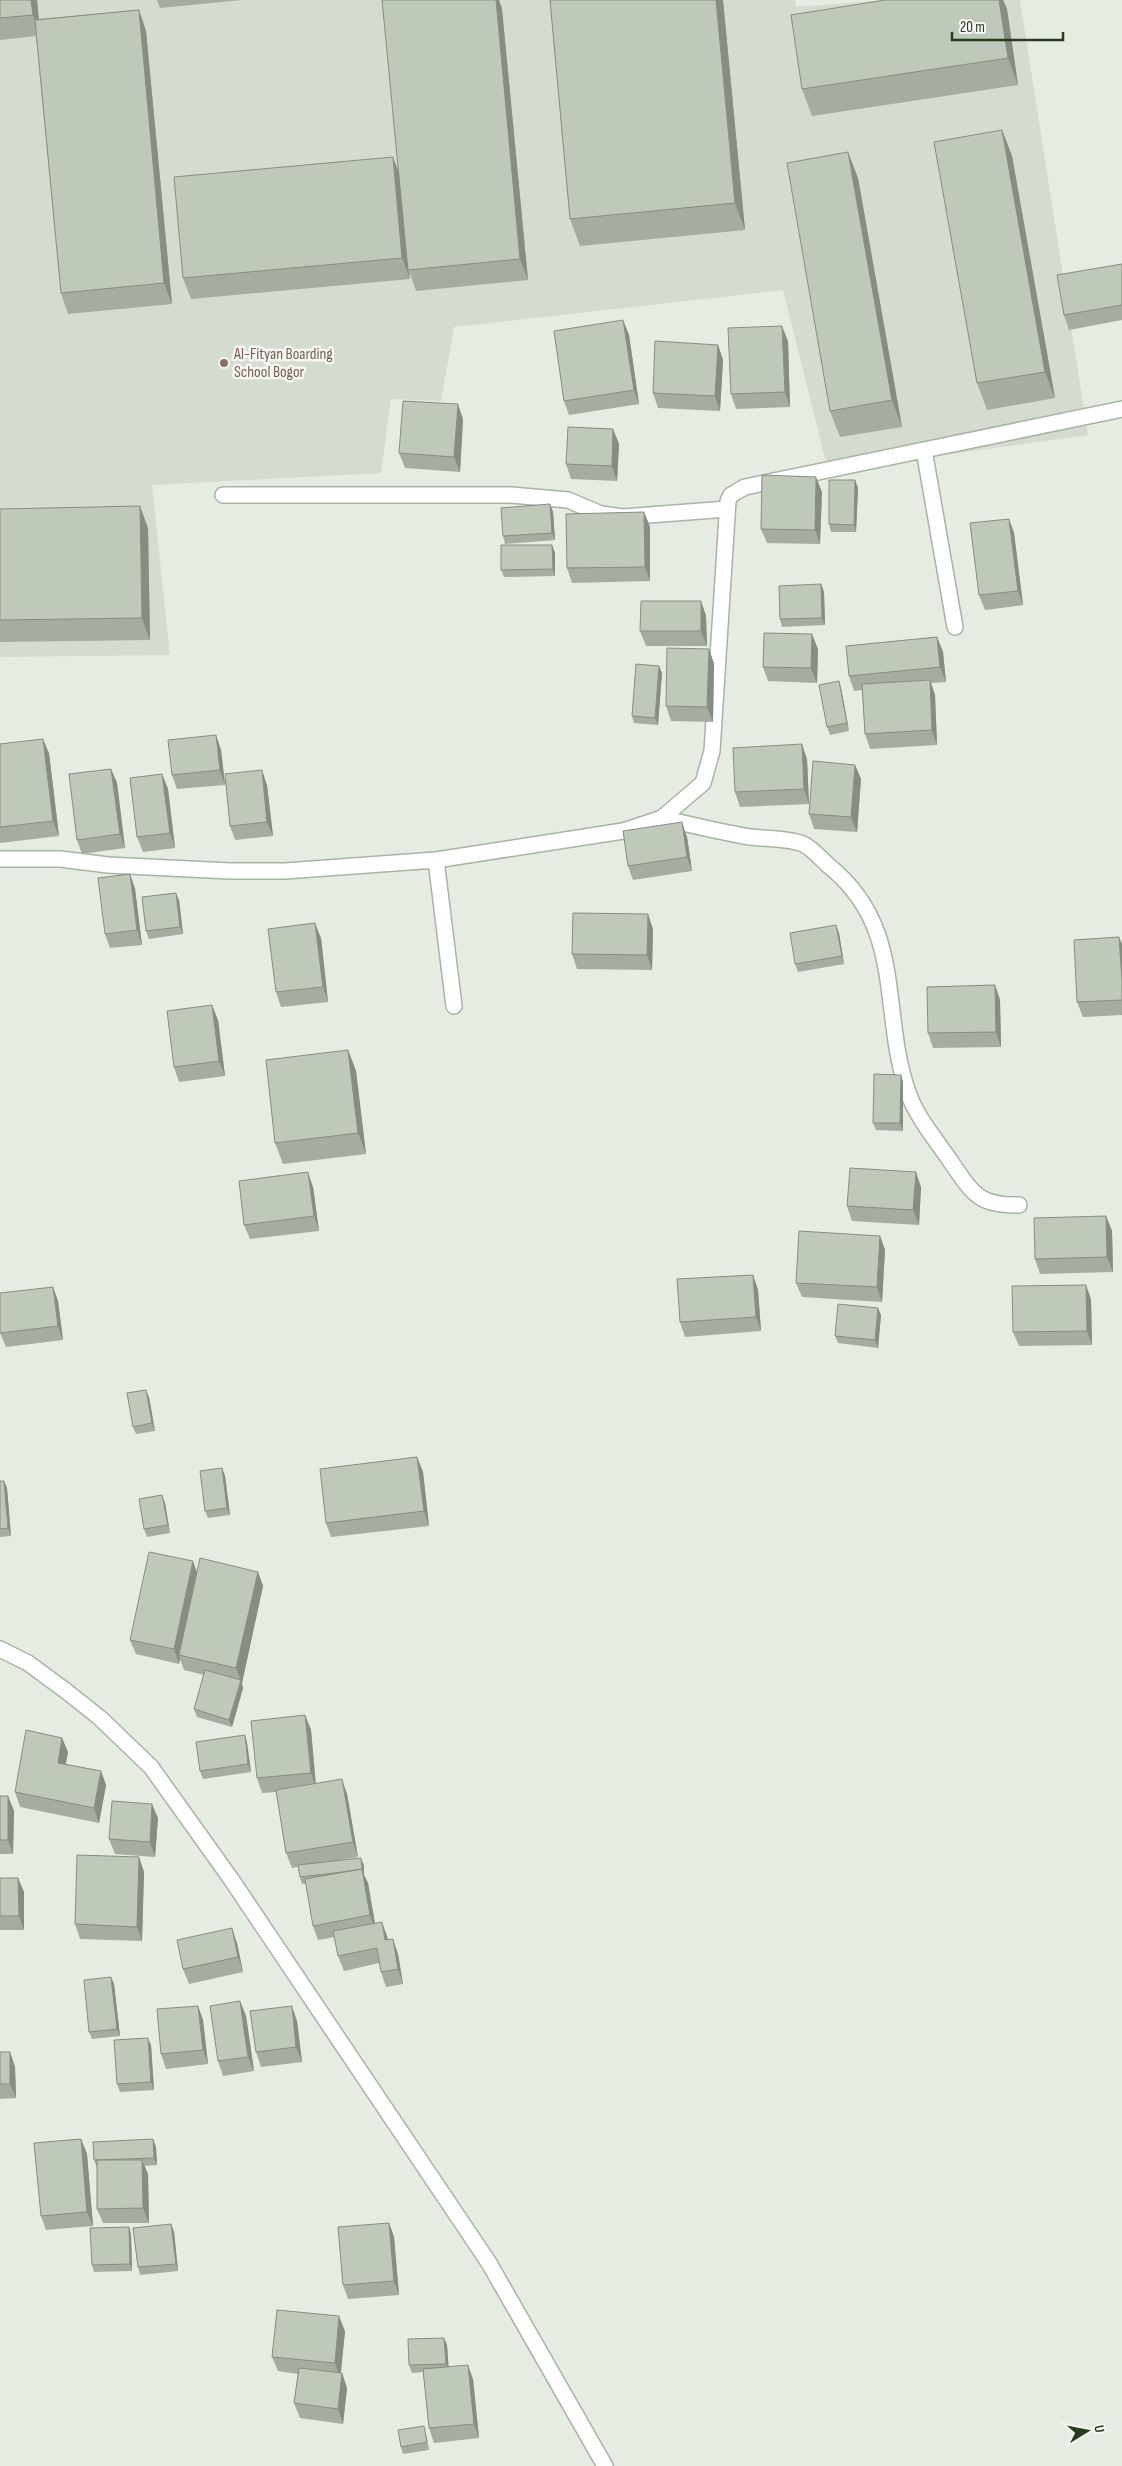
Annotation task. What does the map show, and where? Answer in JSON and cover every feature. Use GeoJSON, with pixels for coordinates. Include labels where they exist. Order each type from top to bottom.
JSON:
{"type":"FeatureCollection","features":[{"type":"Feature","properties":{"kind":"street"},"geometry":{"type":"LineString","coordinates":[[0,859],[60,859],[108,865],[267,871],[436,860],[623,831],[662,818],[703,783],[712,751],[728,509],[731,495],[745,486],[1122,408]]}},
{"type":"Feature","properties":{"kind":"street"},"geometry":{"type":"LineString","coordinates":[[924,450],[955,627]]}},
{"type":"Feature","properties":{"kind":"street"},"geometry":{"type":"LineString","coordinates":[[222,495],[511,496],[568,500],[601,514],[623,518],[728,509]]}},
{"type":"Feature","properties":{"kind":"street"},"geometry":{"type":"LineString","coordinates":[[662,818],[718,831],[803,844],[846,879],[864,903],[876,928],[884,957],[901,1065],[910,1096],[931,1132],[975,1193],[990,1204],[1019,1205]]}},
{"type":"Feature","properties":{"kind":"street"},"geometry":{"type":"LineString","coordinates":[[436,860],[454,1006]]}},
{"type":"Feature","properties":{"kind":"street"},"geometry":{"type":"LineString","coordinates":[[0,1649],[28,1663],[66,1691],[100,1718],[151,1767],[231,1879],[489,2263],[605,2466]]}},
{"type":"Feature","properties":{"kind":"shaded area","name":"Al-Fityan Boarding School Bogor"},"geometry":{"type":"Polygon","coordinates":[[[0,0],[795,0],[796,7],[886,0],[1020,0],[1088,435],[828,471],[783,290],[454,327],[441,401],[391,399],[381,473],[152,485],[170,655],[0,657],[0,0]]]}},
{"type":"Feature","properties":{"kind":"building"},"geometry":{"type":"Polygon","coordinates":[[[0,0],[31,0],[33,15],[0,18],[0,0]]]}},
{"type":"Feature","properties":{"kind":"building"},"geometry":{"type":"Polygon","coordinates":[[[382,0],[496,0],[520,259],[408,270],[382,0]]]}},
{"type":"Feature","properties":{"kind":"building"},"geometry":{"type":"Polygon","coordinates":[[[550,0],[716,0],[735,203],[570,219],[550,0]]]}},
{"type":"Feature","properties":{"kind":"building"},"geometry":{"type":"Polygon","coordinates":[[[885,0],[999,0],[1008,58],[802,89],[791,15],[885,0]]]}},
{"type":"Feature","properties":{"kind":"building"},"geometry":{"type":"Polygon","coordinates":[[[139,10],[164,283],[61,293],[35,20],[139,10]]]}},
{"type":"Feature","properties":{"kind":"building"},"geometry":{"type":"Polygon","coordinates":[[[1002,130],[1045,372],[977,383],[934,142],[1002,130]]]}},
{"type":"Feature","properties":{"kind":"building"},"geometry":{"type":"Polygon","coordinates":[[[848,152],[892,400],[830,411],[787,163],[848,152]]]}},
{"type":"Feature","properties":{"kind":"building"},"geometry":{"type":"Polygon","coordinates":[[[393,157],[402,258],[183,278],[174,177],[393,157]]]}},
{"type":"Feature","properties":{"kind":"building"},"geometry":{"type":"Polygon","coordinates":[[[1122,264],[1122,305],[1064,315],[1057,275],[1122,264]]]}},
{"type":"Feature","properties":{"kind":"building"},"geometry":{"type":"Polygon","coordinates":[[[623,320],[634,390],[564,401],[554,331],[623,320]]]}},
{"type":"Feature","properties":{"kind":"building"},"geometry":{"type":"Polygon","coordinates":[[[782,326],[785,392],[731,394],[728,328],[782,326]]]}},
{"type":"Feature","properties":{"kind":"building"},"geometry":{"type":"Polygon","coordinates":[[[655,341],[718,345],[715,396],[653,393],[655,341]]]}},
{"type":"Feature","properties":{"kind":"building"},"geometry":{"type":"Polygon","coordinates":[[[403,401],[458,404],[454,457],[399,453],[403,401]]]}},
{"type":"Feature","properties":{"kind":"building"},"geometry":{"type":"Polygon","coordinates":[[[568,427],[613,429],[612,466],[566,464],[568,427]]]}},
{"type":"Feature","properties":{"kind":"building"},"geometry":{"type":"Polygon","coordinates":[[[762,475],[816,477],[815,530],[761,529],[762,475]]]}},
{"type":"Feature","properties":{"kind":"building"},"geometry":{"type":"Polygon","coordinates":[[[829,480],[855,480],[854,525],[829,524],[829,480]]]}},
{"type":"Feature","properties":{"kind":"building"},"geometry":{"type":"Polygon","coordinates":[[[550,504],[552,533],[503,536],[501,508],[550,504]]]}},
{"type":"Feature","properties":{"kind":"building"},"geometry":{"type":"Polygon","coordinates":[[[140,506],[142,618],[0,620],[0,509],[140,506]]]}},
{"type":"Feature","properties":{"kind":"building"},"geometry":{"type":"Polygon","coordinates":[[[644,512],[645,567],[567,568],[566,514],[644,512]]]}},
{"type":"Feature","properties":{"kind":"building"},"geometry":{"type":"Polygon","coordinates":[[[1009,519],[1018,591],[979,595],[970,523],[1009,519]]]}},
{"type":"Feature","properties":{"kind":"building"},"geometry":{"type":"Polygon","coordinates":[[[501,545],[552,545],[553,569],[501,570],[501,545]]]}},
{"type":"Feature","properties":{"kind":"building"},"geometry":{"type":"Polygon","coordinates":[[[821,584],[822,618],[780,619],[779,586],[821,584]]]}},
{"type":"Feature","properties":{"kind":"building"},"geometry":{"type":"Polygon","coordinates":[[[641,601],[701,601],[701,631],[640,631],[641,601]]]}},
{"type":"Feature","properties":{"kind":"building"},"geometry":{"type":"Polygon","coordinates":[[[764,633],[812,634],[811,668],[763,667],[764,633]]]}},
{"type":"Feature","properties":{"kind":"building"},"geometry":{"type":"Polygon","coordinates":[[[937,637],[940,667],[849,676],[846,646],[937,637]]]}},
{"type":"Feature","properties":{"kind":"building"},"geometry":{"type":"Polygon","coordinates":[[[667,648],[709,649],[707,707],[666,706],[667,648]]]}},
{"type":"Feature","properties":{"kind":"building"},"geometry":{"type":"Polygon","coordinates":[[[636,664],[659,666],[655,718],[632,716],[636,664]]]}},
{"type":"Feature","properties":{"kind":"building"},"geometry":{"type":"Polygon","coordinates":[[[930,680],[932,730],[865,734],[862,684],[930,680]]]}},
{"type":"Feature","properties":{"kind":"building"},"geometry":{"type":"Polygon","coordinates":[[[839,681],[847,723],[827,727],[819,685],[839,681]]]}},
{"type":"Feature","properties":{"kind":"building"},"geometry":{"type":"Polygon","coordinates":[[[216,735],[220,770],[172,775],[168,740],[216,735]]]}},
{"type":"Feature","properties":{"kind":"building"},"geometry":{"type":"Polygon","coordinates":[[[43,739],[53,821],[0,827],[0,744],[43,739]]]}},
{"type":"Feature","properties":{"kind":"building"},"geometry":{"type":"Polygon","coordinates":[[[802,744],[804,789],[735,792],[733,748],[802,744]]]}},
{"type":"Feature","properties":{"kind":"building"},"geometry":{"type":"Polygon","coordinates":[[[813,761],[855,765],[851,817],[809,814],[813,761]]]}},
{"type":"Feature","properties":{"kind":"building"},"geometry":{"type":"Polygon","coordinates":[[[111,769],[120,834],[77,840],[69,774],[111,769]]]}},
{"type":"Feature","properties":{"kind":"building"},"geometry":{"type":"Polygon","coordinates":[[[262,770],[267,822],[230,826],[225,774],[262,770]]]}},
{"type":"Feature","properties":{"kind":"building"},"geometry":{"type":"Polygon","coordinates":[[[162,774],[170,833],[137,837],[130,778],[162,774]]]}},
{"type":"Feature","properties":{"kind":"building"},"geometry":{"type":"Polygon","coordinates":[[[682,822],[687,857],[628,866],[623,831],[682,822]]]}},
{"type":"Feature","properties":{"kind":"building"},"geometry":{"type":"Polygon","coordinates":[[[130,874],[137,930],[105,934],[98,878],[130,874]]]}},
{"type":"Feature","properties":{"kind":"building"},"geometry":{"type":"Polygon","coordinates":[[[176,893],[180,927],[146,931],[142,897],[176,893]]]}},
{"type":"Feature","properties":{"kind":"building"},"geometry":{"type":"Polygon","coordinates":[[[573,913],[648,914],[647,955],[572,954],[573,913]]]}},
{"type":"Feature","properties":{"kind":"building"},"geometry":{"type":"Polygon","coordinates":[[[315,923],[323,987],[276,992],[268,929],[315,923]]]}},
{"type":"Feature","properties":{"kind":"building"},"geometry":{"type":"Polygon","coordinates":[[[836,925],[842,956],[795,964],[790,933],[836,925]]]}},
{"type":"Feature","properties":{"kind":"building"},"geometry":{"type":"Polygon","coordinates":[[[1119,937],[1122,1000],[1077,1002],[1074,940],[1119,937]]]}},
{"type":"Feature","properties":{"kind":"building"},"geometry":{"type":"Polygon","coordinates":[[[995,985],[996,1032],[928,1033],[927,987],[995,985]]]}},
{"type":"Feature","properties":{"kind":"building"},"geometry":{"type":"Polygon","coordinates":[[[212,1005],[219,1061],[174,1067],[167,1011],[212,1005]]]}},
{"type":"Feature","properties":{"kind":"building"},"geometry":{"type":"Polygon","coordinates":[[[348,1050],[358,1133],[275,1143],[266,1060],[348,1050]]]}},
{"type":"Feature","properties":{"kind":"building"},"geometry":{"type":"Polygon","coordinates":[[[874,1074],[901,1075],[900,1123],[873,1123],[874,1074]]]}},
{"type":"Feature","properties":{"kind":"building"},"geometry":{"type":"Polygon","coordinates":[[[850,1168],[916,1172],[913,1210],[847,1206],[850,1168]]]}},
{"type":"Feature","properties":{"kind":"building"},"geometry":{"type":"Polygon","coordinates":[[[308,1172],[314,1216],[244,1225],[239,1181],[308,1172]]]}},
{"type":"Feature","properties":{"kind":"building"},"geometry":{"type":"Polygon","coordinates":[[[1106,1216],[1107,1257],[1035,1259],[1034,1218],[1106,1216]]]}},
{"type":"Feature","properties":{"kind":"building"},"geometry":{"type":"Polygon","coordinates":[[[799,1231],[880,1236],[877,1287],[796,1283],[799,1231]]]}},
{"type":"Feature","properties":{"kind":"building"},"geometry":{"type":"Polygon","coordinates":[[[753,1275],[756,1317],[680,1322],[677,1279],[753,1275]]]}},
{"type":"Feature","properties":{"kind":"building"},"geometry":{"type":"Polygon","coordinates":[[[1086,1285],[1087,1331],[1013,1332],[1012,1286],[1086,1285]]]}},
{"type":"Feature","properties":{"kind":"building"},"geometry":{"type":"Polygon","coordinates":[[[53,1287],[58,1326],[0,1333],[0,1293],[53,1287]]]}},
{"type":"Feature","properties":{"kind":"building"},"geometry":{"type":"Polygon","coordinates":[[[838,1304],[878,1308],[875,1340],[835,1336],[838,1304]]]}},
{"type":"Feature","properties":{"kind":"building"},"geometry":{"type":"Polygon","coordinates":[[[146,1390],[152,1423],[133,1427],[127,1393],[146,1390]]]}},
{"type":"Feature","properties":{"kind":"building"},"geometry":{"type":"Polygon","coordinates":[[[417,1457],[424,1511],[326,1523],[320,1469],[417,1457]]]}},
{"type":"Feature","properties":{"kind":"building"},"geometry":{"type":"Polygon","coordinates":[[[222,1468],[227,1508],[205,1511],[200,1471],[222,1468]]]}},
{"type":"Feature","properties":{"kind":"building"},"geometry":{"type":"Polygon","coordinates":[[[0,1481],[4,1481],[8,1528],[0,1529],[0,1481]]]}},
{"type":"Feature","properties":{"kind":"building"},"geometry":{"type":"Polygon","coordinates":[[[162,1495],[168,1525],[144,1529],[139,1499],[162,1495]]]}},
{"type":"Feature","properties":{"kind":"building"},"geometry":{"type":"Polygon","coordinates":[[[149,1552],[193,1561],[174,1649],[130,1640],[149,1552]]]}},
{"type":"Feature","properties":{"kind":"building"},"geometry":{"type":"Polygon","coordinates":[[[200,1558],[258,1572],[236,1668],[179,1655],[200,1558]]]}},
{"type":"Feature","properties":{"kind":"building"},"geometry":{"type":"Polygon","coordinates":[[[205,1670],[241,1680],[229,1720],[194,1709],[205,1670]]]}},
{"type":"Feature","properties":{"kind":"building"},"geometry":{"type":"Polygon","coordinates":[[[305,1715],[311,1773],[257,1778],[251,1721],[305,1715]]]}},
{"type":"Feature","properties":{"kind":"building"},"geometry":{"type":"Polygon","coordinates":[[[26,1730],[62,1738],[58,1763],[101,1771],[94,1808],[15,1792],[26,1730]]]}},
{"type":"Feature","properties":{"kind":"building"},"geometry":{"type":"Polygon","coordinates":[[[245,1735],[248,1764],[200,1771],[196,1742],[245,1735]]]}},
{"type":"Feature","properties":{"kind":"building"},"geometry":{"type":"Polygon","coordinates":[[[342,1779],[353,1842],[286,1853],[276,1790],[342,1779]]]}},
{"type":"Feature","properties":{"kind":"building"},"geometry":{"type":"Polygon","coordinates":[[[0,1796],[8,1796],[8,1840],[0,1840],[0,1796]]]}},
{"type":"Feature","properties":{"kind":"building"},"geometry":{"type":"Polygon","coordinates":[[[112,1801],[152,1804],[150,1842],[109,1839],[112,1801]]]}},
{"type":"Feature","properties":{"kind":"building"},"geometry":{"type":"Polygon","coordinates":[[[77,1855],[139,1857],[137,1927],[75,1924],[77,1855]]]}},
{"type":"Feature","properties":{"kind":"building"},"geometry":{"type":"Polygon","coordinates":[[[361,1858],[362,1869],[300,1877],[298,1865],[361,1858]]]}},
{"type":"Feature","properties":{"kind":"building"},"geometry":{"type":"Polygon","coordinates":[[[362,1869],[370,1915],[313,1926],[305,1879],[362,1869]]]}},
{"type":"Feature","properties":{"kind":"building"},"geometry":{"type":"Polygon","coordinates":[[[0,1878],[18,1878],[19,1916],[0,1916],[0,1878]]]}},
{"type":"Feature","properties":{"kind":"building"},"geometry":{"type":"Polygon","coordinates":[[[382,1922],[385,1940],[393,1939],[398,1969],[381,1972],[377,1948],[338,1956],[333,1931],[382,1922]]]}},
{"type":"Feature","properties":{"kind":"building"},"geometry":{"type":"Polygon","coordinates":[[[232,1928],[238,1957],[183,1969],[177,1940],[232,1928]]]}},
{"type":"Feature","properties":{"kind":"building"},"geometry":{"type":"Polygon","coordinates":[[[111,1977],[117,2029],[89,2032],[84,1980],[111,1977]]]}},
{"type":"Feature","properties":{"kind":"building"},"geometry":{"type":"Polygon","coordinates":[[[240,2001],[248,2057],[218,2061],[210,2006],[240,2001]]]}},
{"type":"Feature","properties":{"kind":"building"},"geometry":{"type":"Polygon","coordinates":[[[198,2006],[203,2050],[161,2054],[157,2009],[198,2006]]]}},
{"type":"Feature","properties":{"kind":"building"},"geometry":{"type":"Polygon","coordinates":[[[292,2006],[296,2047],[256,2052],[250,2011],[292,2006]]]}},
{"type":"Feature","properties":{"kind":"building"},"geometry":{"type":"Polygon","coordinates":[[[148,2038],[151,2082],[117,2084],[114,2040],[148,2038]]]}},
{"type":"Feature","properties":{"kind":"building"},"geometry":{"type":"Polygon","coordinates":[[[0,2052],[10,2052],[10,2084],[0,2084],[0,2052]]]}},
{"type":"Feature","properties":{"kind":"building"},"geometry":{"type":"Polygon","coordinates":[[[81,2139],[87,2212],[41,2216],[34,2143],[81,2139]]]}},
{"type":"Feature","properties":{"kind":"building"},"geometry":{"type":"Polygon","coordinates":[[[153,2139],[154,2158],[94,2160],[93,2142],[153,2139]]]}},
{"type":"Feature","properties":{"kind":"building"},"geometry":{"type":"Polygon","coordinates":[[[97,2160],[142,2160],[143,2208],[97,2209],[97,2160]]]}},
{"type":"Feature","properties":{"kind":"building"},"geometry":{"type":"Polygon","coordinates":[[[389,2223],[394,2281],[343,2285],[338,2227],[389,2223]]]}},
{"type":"Feature","properties":{"kind":"building"},"geometry":{"type":"Polygon","coordinates":[[[171,2224],[176,2264],[138,2267],[133,2228],[171,2224]]]}},
{"type":"Feature","properties":{"kind":"building"},"geometry":{"type":"Polygon","coordinates":[[[129,2227],[130,2264],[92,2265],[90,2228],[129,2227]]]}},
{"type":"Feature","properties":{"kind":"building"},"geometry":{"type":"Polygon","coordinates":[[[277,2310],[339,2316],[335,2363],[272,2357],[277,2310]]]}},
{"type":"Feature","properties":{"kind":"building"},"geometry":{"type":"Polygon","coordinates":[[[444,2338],[446,2364],[409,2365],[408,2339],[444,2338]]]}},
{"type":"Feature","properties":{"kind":"building"},"geometry":{"type":"Polygon","coordinates":[[[468,2365],[474,2424],[429,2428],[423,2369],[468,2365]]]}},
{"type":"Feature","properties":{"kind":"building"},"geometry":{"type":"Polygon","coordinates":[[[299,2368],[342,2373],[338,2409],[294,2403],[299,2368]]]}},
{"type":"Feature","properties":{"kind":"building"},"geometry":{"type":"Polygon","coordinates":[[[424,2426],[427,2442],[401,2447],[398,2430],[424,2426]]]}},
{"type":"Feature","properties":{"kind":"place","name":"Al-Fityan Boarding School Bogor"},"geometry":{"type":"Point","coordinates":[224,363]}}]}
